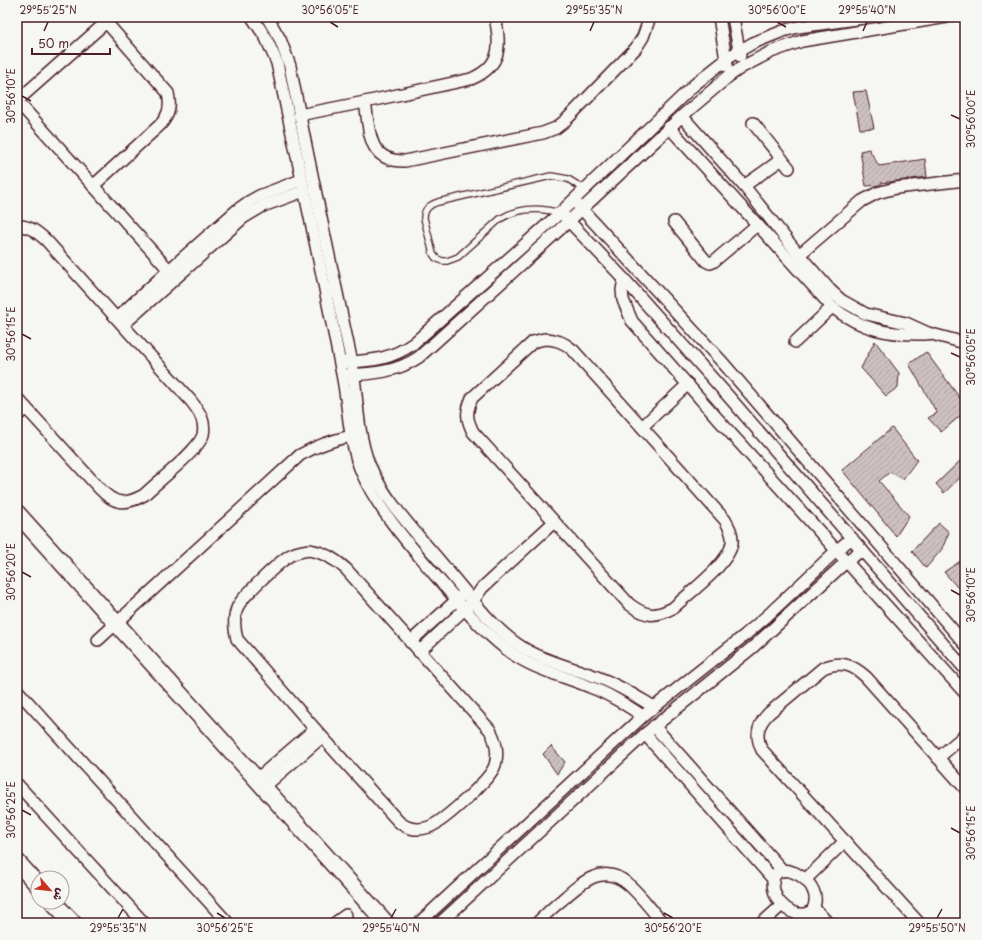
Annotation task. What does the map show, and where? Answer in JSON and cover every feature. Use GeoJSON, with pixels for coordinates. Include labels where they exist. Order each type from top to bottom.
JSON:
{"type":"FeatureCollection","features":[{"type":"Feature","properties":{"kind":"street"},"geometry":{"type":"LineString","coordinates":[[252,17],[266,38],[277,63],[339,362],[348,375],[362,439],[377,480],[410,525],[473,601],[504,634],[529,652],[608,682],[654,707]]}},
{"type":"Feature","properties":{"kind":"street"},"geometry":{"type":"LineString","coordinates":[[267,17],[280,39],[290,66],[351,361],[348,375],[351,436],[355,455],[361,472],[378,504],[405,540],[464,609],[494,639],[522,660],[538,668],[590,686],[624,703],[643,716]]}},
{"type":"Feature","properties":{"kind":"street"},"geometry":{"type":"LineString","coordinates":[[299,115],[365,102],[479,75],[491,65],[497,53],[499,36],[495,17]]}},
{"type":"Feature","properties":{"kind":"street"},"geometry":{"type":"LineString","coordinates":[[365,102],[373,146],[386,158],[395,162],[543,133],[556,128],[566,120],[636,48],[643,37],[650,17]]}},
{"type":"Feature","properties":{"kind":"street"},"geometry":{"type":"LineString","coordinates":[[719,17],[729,76]]}},
{"type":"Feature","properties":{"kind":"street"},"geometry":{"type":"LineString","coordinates":[[733,17],[742,67]]}},
{"type":"Feature","properties":{"kind":"street"},"geometry":{"type":"LineString","coordinates":[[339,362],[375,360],[388,357],[400,352],[414,343],[560,212],[694,86],[739,51],[767,36],[782,31],[798,27],[867,17]]}},
{"type":"Feature","properties":{"kind":"street"},"geometry":{"type":"LineString","coordinates":[[348,375],[397,369],[413,361],[569,221],[669,127],[729,76],[742,67],[771,52],[802,42],[947,17]]}},
{"type":"Feature","properties":{"kind":"street"},"geometry":{"type":"LineString","coordinates":[[93,186],[160,126],[166,118],[170,106],[168,93],[109,20],[17,101],[93,186],[169,270]]}},
{"type":"Feature","properties":{"kind":"street"},"geometry":{"type":"LineString","coordinates":[[682,116],[744,186],[799,255],[830,290],[853,308],[866,314],[906,323],[928,333],[965,343]]}},
{"type":"Feature","properties":{"kind":"street"},"geometry":{"type":"LineString","coordinates":[[753,123],[789,168]]}},
{"type":"Feature","properties":{"kind":"street"},"geometry":{"type":"LineString","coordinates":[[669,127],[832,307],[843,316],[868,328],[902,334],[928,333]]}},
{"type":"Feature","properties":{"kind":"street"},"geometry":{"type":"LineString","coordinates":[[744,186],[782,158]]}},
{"type":"Feature","properties":{"kind":"street"},"geometry":{"type":"LineString","coordinates":[[120,322],[221,231],[250,201],[301,180]]}},
{"type":"Feature","properties":{"kind":"street"},"geometry":{"type":"LineString","coordinates":[[799,255],[862,201],[877,193],[896,188],[965,180]]}},
{"type":"Feature","properties":{"kind":"street"},"geometry":{"type":"LineString","coordinates":[[120,322],[169,270],[221,231],[263,206],[304,191]]}},
{"type":"Feature","properties":{"kind":"street"},"geometry":{"type":"LineString","coordinates":[[573,200],[724,364],[965,644]]}},
{"type":"Feature","properties":{"kind":"street"},"geometry":{"type":"LineString","coordinates":[[560,212],[624,279],[729,397],[965,669]]}},
{"type":"Feature","properties":{"kind":"street"},"geometry":{"type":"LineString","coordinates":[[674,222],[706,261],[710,263],[758,225]]}},
{"type":"Feature","properties":{"kind":"street"},"geometry":{"type":"LineString","coordinates":[[17,226],[33,229],[46,240],[191,401],[199,411],[204,422],[203,435],[196,446],[144,495],[134,500],[124,502],[115,501],[106,495],[20,402]]}},
{"type":"Feature","properties":{"kind":"street"},"geometry":{"type":"LineString","coordinates":[[624,279],[622,290],[623,300],[632,321],[965,693]]}},
{"type":"Feature","properties":{"kind":"street"},"geometry":{"type":"LineString","coordinates":[[795,342],[832,307]]}},
{"type":"Feature","properties":{"kind":"street"},"geometry":{"type":"LineString","coordinates":[[544,339],[556,339],[566,344],[573,350],[725,520],[730,530],[732,542],[729,553],[722,562],[673,608],[663,613],[652,615],[641,612],[629,604],[554,522],[473,432],[468,421],[468,409],[472,398],[533,342],[544,339]]}},
{"type":"Feature","properties":{"kind":"street"},"geometry":{"type":"LineString","coordinates":[[414,343],[423,353]]}},
{"type":"Feature","properties":{"kind":"street"},"geometry":{"type":"LineString","coordinates":[[642,427],[688,384]]}},
{"type":"Feature","properties":{"kind":"street"},"geometry":{"type":"LineString","coordinates":[[17,416],[20,402]]}},
{"type":"Feature","properties":{"kind":"street"},"geometry":{"type":"LineString","coordinates":[[98,640],[300,455],[312,448],[337,439],[351,436]]}},
{"type":"Feature","properties":{"kind":"street"},"geometry":{"type":"LineString","coordinates":[[17,513],[386,923]]}},
{"type":"Feature","properties":{"kind":"street"},"geometry":{"type":"LineString","coordinates":[[419,652],[473,601],[482,588],[554,522]]}},
{"type":"Feature","properties":{"kind":"street"},"geometry":{"type":"LineString","coordinates":[[419,923],[643,716],[767,616],[837,550],[852,538]]}},
{"type":"Feature","properties":{"kind":"street"},"geometry":{"type":"LineString","coordinates":[[309,550],[324,553],[346,569],[410,642],[490,730],[495,739],[497,748],[495,766],[483,782],[447,815],[430,827],[420,829],[410,828],[401,824],[240,644],[235,632],[235,614],[243,599],[283,561],[295,553],[309,550]]}},
{"type":"Feature","properties":{"kind":"street"},"geometry":{"type":"LineString","coordinates":[[440,923],[654,726],[753,648],[847,561],[862,550]]}},
{"type":"Feature","properties":{"kind":"street"},"geometry":{"type":"LineString","coordinates":[[410,642],[466,592],[482,588]]}},
{"type":"Feature","properties":{"kind":"street"},"geometry":{"type":"LineString","coordinates":[[918,923],[762,750],[758,739],[759,726],[769,713],[824,668],[841,664],[851,666],[859,670],[866,677],[965,788]]}},
{"type":"Feature","properties":{"kind":"street"},"geometry":{"type":"LineString","coordinates":[[683,685],[691,696]]}},
{"type":"Feature","properties":{"kind":"street"},"geometry":{"type":"LineString","coordinates":[[17,690],[228,923]]}},
{"type":"Feature","properties":{"kind":"street"},"geometry":{"type":"LineString","coordinates":[[654,726],[783,870]]}},
{"type":"Feature","properties":{"kind":"street"},"geometry":{"type":"LineString","coordinates":[[260,783],[318,733]]}},
{"type":"Feature","properties":{"kind":"street"},"geometry":{"type":"LineString","coordinates":[[645,734],[773,879]]}},
{"type":"Feature","properties":{"kind":"street"},"geometry":{"type":"LineString","coordinates":[[938,758],[965,735]]}},
{"type":"Feature","properties":{"kind":"street"},"geometry":{"type":"LineString","coordinates":[[603,754],[612,764]]}},
{"type":"Feature","properties":{"kind":"street"},"geometry":{"type":"LineString","coordinates":[[17,784],[144,923]]}},
{"type":"Feature","properties":{"kind":"street"},"geometry":{"type":"LineString","coordinates":[[806,879],[845,841]]}},
{"type":"Feature","properties":{"kind":"street"},"geometry":{"type":"LineString","coordinates":[[17,862],[30,876]]}},
{"type":"Feature","properties":{"kind":"street"},"geometry":{"type":"LineString","coordinates":[[812,923],[809,911],[814,895],[806,879],[792,871],[783,870],[775,874],[773,879],[774,890],[782,905],[790,911],[809,911],[828,923]]}},
{"type":"Feature","properties":{"kind":"street"},"geometry":{"type":"LineString","coordinates":[[537,923],[583,881],[602,875],[612,876],[628,884],[663,923]]}},
{"type":"Feature","properties":{"kind":"street"},"geometry":{"type":"LineString","coordinates":[[762,923],[782,905]]}},
{"type":"Feature","properties":{"kind":"street"},"geometry":{"type":"LineString","coordinates":[[61,910],[73,923]]}},
{"type":"Feature","properties":{"kind":"street"},"geometry":{"type":"LineString","coordinates":[[335,923],[346,915]]}},
{"type":"Feature","properties":{"kind":"lane"},"geometry":{"type":"LineString","coordinates":[[560,212],[546,209],[531,209],[520,210],[506,216],[500,219],[458,257],[447,261],[442,261],[436,258],[433,254],[424,218],[426,209],[438,202],[551,176],[568,179],[584,189]]}},
{"type":"Feature","properties":{"kind":"building"},"geometry":{"type":"Polygon","coordinates":[[[866,91],[874,128],[860,129],[853,92],[866,91]]]}},
{"type":"Feature","properties":{"kind":"building"},"geometry":{"type":"Polygon","coordinates":[[[869,149],[879,166],[925,159],[927,177],[881,183],[881,185],[866,186],[860,151],[869,149]]]}},
{"type":"Feature","properties":{"kind":"building"},"geometry":{"type":"Polygon","coordinates":[[[875,341],[899,373],[898,387],[886,396],[861,368],[875,341]]]}},
{"type":"Feature","properties":{"kind":"building"},"geometry":{"type":"Polygon","coordinates":[[[926,352],[965,405],[965,412],[941,432],[928,418],[937,413],[909,364],[926,352]]]}},
{"type":"Feature","properties":{"kind":"building"},"geometry":{"type":"Polygon","coordinates":[[[892,428],[917,460],[903,479],[890,472],[879,481],[909,516],[896,536],[842,470],[892,428]]]}},
{"type":"Feature","properties":{"kind":"building"},"geometry":{"type":"Polygon","coordinates":[[[965,456],[965,473],[944,493],[936,484],[965,456]]]}},
{"type":"Feature","properties":{"kind":"building"},"geometry":{"type":"Polygon","coordinates":[[[939,523],[949,532],[942,549],[926,568],[912,551],[939,523]]]}},
{"type":"Feature","properties":{"kind":"building"},"geometry":{"type":"Polygon","coordinates":[[[965,558],[965,583],[958,588],[944,572],[965,558]]]}},
{"type":"Feature","properties":{"kind":"building"},"geometry":{"type":"Polygon","coordinates":[[[551,746],[565,762],[557,774],[543,754],[551,746]]]}}]}
